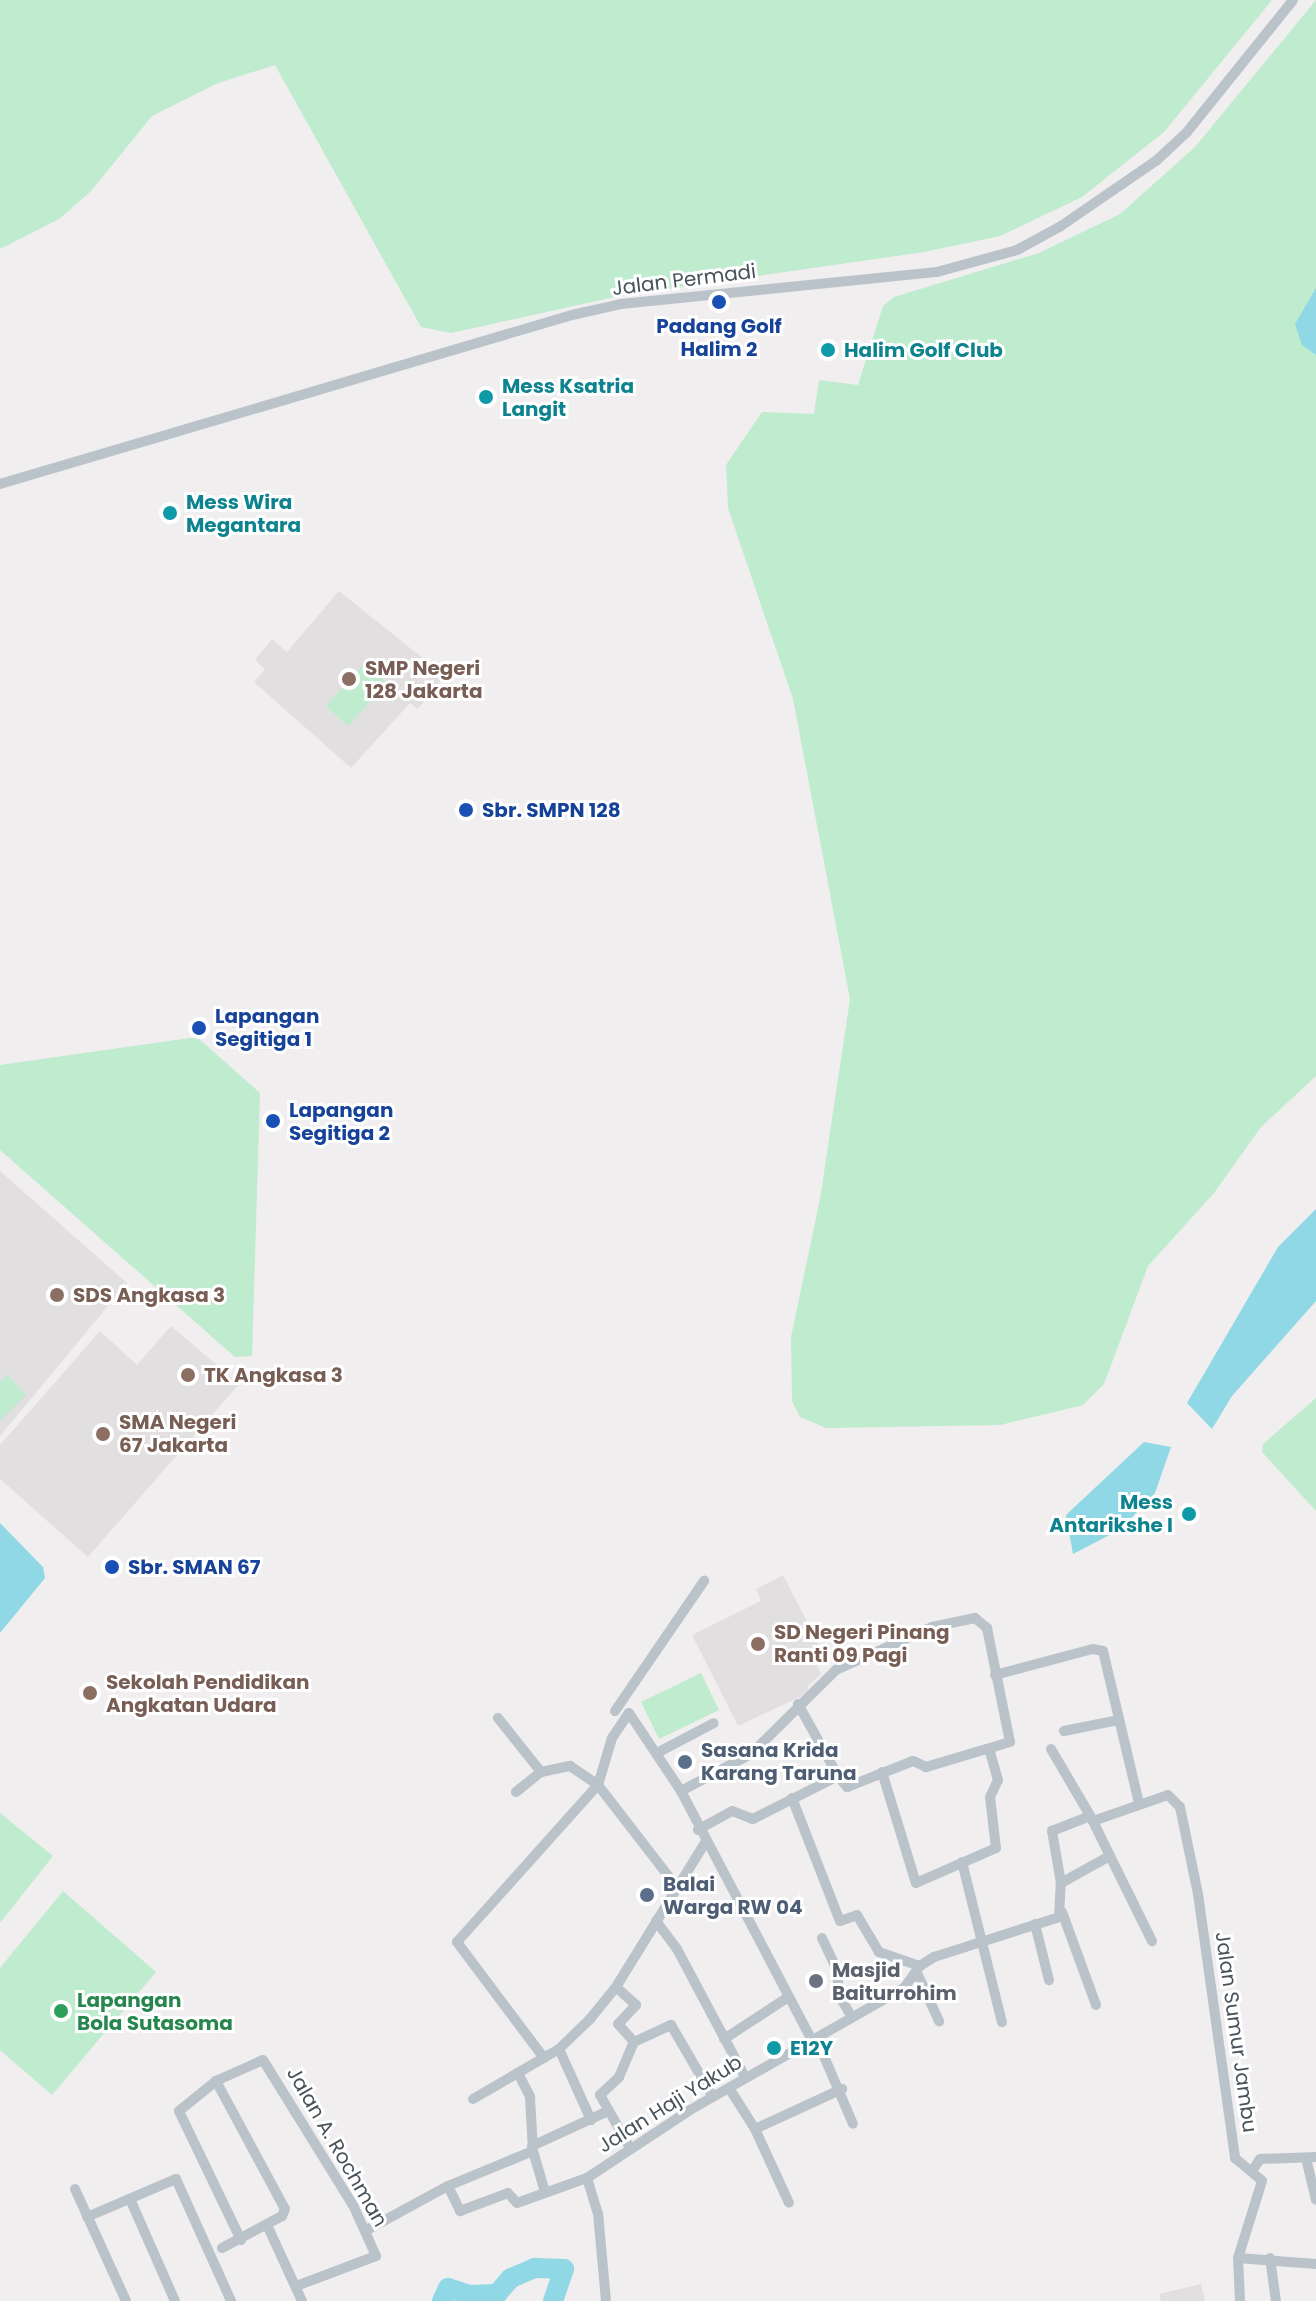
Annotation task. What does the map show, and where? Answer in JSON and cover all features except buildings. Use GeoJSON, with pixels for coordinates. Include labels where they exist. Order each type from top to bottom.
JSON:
{"type":"FeatureCollection","features":[{"type":"Feature","properties":{"kind":"street","name":"Jalan Permadi"},"geometry":{"type":"LineString","coordinates":[[0,484],[572,315],[621,304],[937,272],[1017,250],[1061,226],[1166,152],[1293,0]]}},
{"type":"Feature","properties":{"kind":"street"},"geometry":{"type":"LineString","coordinates":[[615,1711],[704,1581]]}},
{"type":"Feature","properties":{"kind":"street"},"geometry":{"type":"LineString","coordinates":[[681,1791],[751,1754],[798,1704],[836,1670],[932,1627],[975,1618],[987,1628],[1011,1740],[926,1767],[913,1761],[847,1787],[798,1704]]}},
{"type":"Feature","properties":{"kind":"street"},"geometry":{"type":"LineString","coordinates":[[995,1675],[1093,1649],[1103,1651],[1106,1660],[1139,1803],[1052,1831],[1061,1883],[1062,1912],[1096,2005]]}},
{"type":"Feature","properties":{"kind":"street"},"geometry":{"type":"LineString","coordinates":[[544,2058],[457,1942],[598,1785],[612,1738],[629,1713],[681,1791],[698,1830],[787,1998],[842,2089],[853,2124]]}},
{"type":"Feature","properties":{"kind":"street"},"geometry":{"type":"LineString","coordinates":[[498,1718],[541,1772]]}},
{"type":"Feature","properties":{"kind":"street"},"geometry":{"type":"LineString","coordinates":[[1064,1731],[1118,1720]]}},
{"type":"Feature","properties":{"kind":"street"},"geometry":{"type":"LineString","coordinates":[[657,1753],[714,1723]]}},
{"type":"Feature","properties":{"kind":"street"},"geometry":{"type":"LineString","coordinates":[[882,1772],[916,1883],[996,1848],[990,1797],[998,1780],[989,1749]]}},
{"type":"Feature","properties":{"kind":"street"},"geometry":{"type":"LineString","coordinates":[[1051,1749],[1092,1818],[1091,1827],[1110,1856],[1152,1941]]}},
{"type":"Feature","properties":{"kind":"street"},"geometry":{"type":"LineString","coordinates":[[516,1792],[541,1772],[570,1766],[598,1785],[676,1886]]}},
{"type":"Feature","properties":{"kind":"street"},"geometry":{"type":"LineString","coordinates":[[698,1830],[732,1811],[750,1821],[838,1776]]}},
{"type":"Feature","properties":{"kind":"street","name":"Jalan Sumur Jambu"},"geometry":{"type":"LineString","coordinates":[[1139,1803],[1163,1795],[1177,1802],[1198,1894],[1235,2158],[1260,2176],[1261,2189],[1238,2258],[1240,2301]]}},
{"type":"Feature","properties":{"kind":"street"},"geometry":{"type":"LineString","coordinates":[[792,1798],[840,1921],[857,1915],[879,1952],[919,1970],[939,2021]]}},
{"type":"Feature","properties":{"kind":"street"},"geometry":{"type":"LineString","coordinates":[[473,2099],[559,2049],[616,1987],[705,1843]]}},
{"type":"Feature","properties":{"kind":"street"},"geometry":{"type":"LineString","coordinates":[[1061,1883],[1110,1856]]}},
{"type":"Feature","properties":{"kind":"street"},"geometry":{"type":"LineString","coordinates":[[962,1862],[1002,2022]]}},
{"type":"Feature","properties":{"kind":"street","name":"Jalan Haji Yakub"},"geometry":{"type":"LineString","coordinates":[[448,2186],[460,2211],[508,2193],[517,2203],[587,2178],[745,2077],[815,2041],[919,1970],[979,1939],[1035,1924],[1062,1912]]}},
{"type":"Feature","properties":{"kind":"street"},"geometry":{"type":"LineString","coordinates":[[656,1921],[677,1949],[745,2077]]}},
{"type":"Feature","properties":{"kind":"street"},"geometry":{"type":"LineString","coordinates":[[1035,1924],[1049,1980]]}},
{"type":"Feature","properties":{"kind":"street"},"geometry":{"type":"LineString","coordinates":[[822,1938],[838,1973],[838,1994],[851,2016]]}},
{"type":"Feature","properties":{"kind":"street"},"geometry":{"type":"LineString","coordinates":[[616,1987],[636,2005],[618,2024],[634,2042]]}},
{"type":"Feature","properties":{"kind":"street"},"geometry":{"type":"LineString","coordinates":[[724,2039],[787,1998]]}},
{"type":"Feature","properties":{"kind":"street"},"geometry":{"type":"LineString","coordinates":[[630,2148],[600,2094],[619,2077],[634,2042],[671,2025],[713,2097]]}},
{"type":"Feature","properties":{"kind":"street"},"geometry":{"type":"LineString","coordinates":[[559,2049],[591,2120]]}},
{"type":"Feature","properties":{"kind":"street","name":"Jalan A. Rochman"},"geometry":{"type":"LineString","coordinates":[[216,2081],[254,2061],[270,2066],[369,2230],[376,2256],[296,2286]]}},
{"type":"Feature","properties":{"kind":"street"},"geometry":{"type":"LineString","coordinates":[[518,2073],[530,2097],[533,2149],[545,2192]]}},
{"type":"Feature","properties":{"kind":"street"},"geometry":{"type":"LineString","coordinates":[[222,2248],[241,2240],[267,2225],[285,2209],[216,2081],[182,2108],[179,2114],[241,2240]]}},
{"type":"Feature","properties":{"kind":"street"},"geometry":{"type":"LineString","coordinates":[[729,2088],[755,2129],[789,2203]]}},
{"type":"Feature","properties":{"kind":"street"},"geometry":{"type":"LineString","coordinates":[[755,2129],[842,2089]]}},
{"type":"Feature","properties":{"kind":"street"},"geometry":{"type":"LineString","coordinates":[[369,2230],[448,2186],[533,2149],[608,2111]]}},
{"type":"Feature","properties":{"kind":"street"},"geometry":{"type":"LineString","coordinates":[[1252,2171],[1260,2159],[1311,2157],[1316,2200]]}},
{"type":"Feature","properties":{"kind":"street"},"geometry":{"type":"LineString","coordinates":[[587,2178],[598,2213],[606,2301]]}},
{"type":"Feature","properties":{"kind":"street"},"geometry":{"type":"LineString","coordinates":[[87,2217],[176,2179],[231,2301]]}},
{"type":"Feature","properties":{"kind":"street"},"geometry":{"type":"LineString","coordinates":[[75,2189],[126,2301]]}},
{"type":"Feature","properties":{"kind":"street"},"geometry":{"type":"LineString","coordinates":[[130,2199],[175,2301]]}},
{"type":"Feature","properties":{"kind":"street"},"geometry":{"type":"LineString","coordinates":[[267,2225],[302,2301]]}},
{"type":"Feature","properties":{"kind":"street"},"geometry":{"type":"LineString","coordinates":[[1238,2258],[1270,2258],[1316,2264]]}},
{"type":"Feature","properties":{"kind":"street"},"geometry":{"type":"LineString","coordinates":[[1270,2258],[1276,2301]]}},
{"type":"Feature","properties":{"kind":"shaded area","name":"SMP Negeri 128 Jakarta"},"geometry":{"type":"Polygon","coordinates":[[[339,591],[445,676],[418,709],[410,703],[351,768],[254,682],[265,669],[255,660],[272,639],[287,652],[339,591]]]}},
{"type":"Feature","properties":{"kind":"shaded area","name":"SDS Angkasa 3"},"geometry":{"type":"Polygon","coordinates":[[[0,1171],[127,1283],[0,1436],[0,1171]]]}},
{"type":"Feature","properties":{"kind":"shaded area","name":"SMA Negeri 67 Jakarta"},"geometry":{"type":"Polygon","coordinates":[[[171,1326],[239,1384],[88,1557],[0,1479],[0,1445],[100,1331],[137,1365],[171,1326]]]}},
{"type":"Feature","properties":{"kind":"shaded area","name":"SD Negeri Pinang Ranti 09 Pagi"},"geometry":{"type":"Polygon","coordinates":[[[783,1575],[823,1653],[813,1658],[821,1674],[808,1686],[808,1693],[738,1726],[692,1635],[761,1601],[756,1589],[783,1575]]]}},
{"type":"Feature","properties":{"kind":"shaded area"},"geometry":{"type":"Polygon","coordinates":[[[1201,2284],[1205,2301],[1161,2301],[1159,2294],[1201,2284]]]}},
{"type":"Feature","properties":{"kind":"green space"},"geometry":{"type":"Polygon","coordinates":[[[0,0],[1272,0],[1164,132],[1082,197],[1000,236],[924,252],[619,296],[451,333],[421,327],[275,65],[218,83],[152,116],[90,192],[59,219],[0,249],[0,0]]]}},
{"type":"Feature","properties":{"kind":"green space"},"geometry":{"type":"Polygon","coordinates":[[[1316,0],[1316,1076],[1261,1127],[1214,1193],[1148,1266],[1104,1384],[1083,1405],[1000,1425],[826,1428],[800,1417],[792,1401],[791,1337],[820,1199],[850,999],[793,699],[728,508],[726,465],[762,412],[814,414],[819,380],[858,385],[883,306],[894,297],[1039,253],[1120,214],[1195,147],[1316,0]]]}},
{"type":"Feature","properties":{"kind":"green space"},"geometry":{"type":"Polygon","coordinates":[[[365,663],[387,683],[348,726],[326,706],[365,663]]]}},
{"type":"Feature","properties":{"kind":"green space"},"geometry":{"type":"Polygon","coordinates":[[[197,1037],[260,1093],[252,1356],[235,1357],[0,1150],[0,1065],[197,1037]]]}},
{"type":"Feature","properties":{"kind":"green space"},"geometry":{"type":"Polygon","coordinates":[[[7,1375],[26,1395],[0,1421],[0,1382],[7,1375]]]}},
{"type":"Feature","properties":{"kind":"green space"},"geometry":{"type":"Polygon","coordinates":[[[1316,1398],[1316,1511],[1262,1452],[1263,1444],[1316,1398]]]}},
{"type":"Feature","properties":{"kind":"green space"},"geometry":{"type":"Polygon","coordinates":[[[701,1673],[719,1710],[659,1739],[641,1702],[701,1673]]]}},
{"type":"Feature","properties":{"kind":"green space"},"geometry":{"type":"Polygon","coordinates":[[[0,1813],[53,1856],[0,1923],[0,1813]]]}},
{"type":"Feature","properties":{"kind":"green space","name":"Lapangan Bola Sutasoma"},"geometry":{"type":"Polygon","coordinates":[[[63,1891],[156,1972],[52,2095],[0,2050],[0,1968],[63,1891]]]}},
{"type":"Feature","properties":{"kind":"water"},"geometry":{"type":"Polygon","coordinates":[[[1316,288],[1316,355],[1302,345],[1295,324],[1316,288]]]}},
{"type":"Feature","properties":{"kind":"water"},"geometry":{"type":"Polygon","coordinates":[[[1316,1209],[1316,1301],[1232,1396],[1212,1429],[1187,1403],[1278,1247],[1316,1209]]]}},
{"type":"Feature","properties":{"kind":"water"},"geometry":{"type":"Polygon","coordinates":[[[1144,1442],[1171,1447],[1155,1493],[1121,1529],[1073,1554],[1066,1515],[1144,1442]]]}},
{"type":"Feature","properties":{"kind":"water"},"geometry":{"type":"Polygon","coordinates":[[[0,1523],[43,1567],[45,1578],[0,1633],[0,1523]]]}},
{"type":"Feature","properties":{"kind":"waterway"},"geometry":{"type":"LineString","coordinates":[[442,2301],[448,2288],[470,2295],[497,2294],[511,2278],[535,2268],[564,2269],[553,2301]]}},
{"type":"Feature","properties":{"kind":"place","name":"Padang Golf Halim 2"},"geometry":{"type":"Point","coordinates":[719,302]}},
{"type":"Feature","properties":{"kind":"place","name":"Halim Golf Club"},"geometry":{"type":"Point","coordinates":[828,350]}},
{"type":"Feature","properties":{"kind":"place","name":"Mess Ksatria Langit"},"geometry":{"type":"Point","coordinates":[486,397]}},
{"type":"Feature","properties":{"kind":"place","name":"Mess Wira Megantara"},"geometry":{"type":"Point","coordinates":[170,513]}},
{"type":"Feature","properties":{"kind":"place","name":"SMP Negeri 128 Jakarta"},"geometry":{"type":"Point","coordinates":[349,679]}},
{"type":"Feature","properties":{"kind":"place","name":"Sbr. SMPN 128"},"geometry":{"type":"Point","coordinates":[466,810]}},
{"type":"Feature","properties":{"kind":"place","name":"Lapangan Segitiga 1"},"geometry":{"type":"Point","coordinates":[199,1028]}},
{"type":"Feature","properties":{"kind":"place","name":"Lapangan Segitiga 2"},"geometry":{"type":"Point","coordinates":[273,1121]}},
{"type":"Feature","properties":{"kind":"place","name":"SDS Angkasa 3"},"geometry":{"type":"Point","coordinates":[57,1295]}},
{"type":"Feature","properties":{"kind":"place","name":"TK Angkasa 3"},"geometry":{"type":"Point","coordinates":[188,1375]}},
{"type":"Feature","properties":{"kind":"place","name":"SMA Negeri 67 Jakarta"},"geometry":{"type":"Point","coordinates":[103,1434]}},
{"type":"Feature","properties":{"kind":"place","name":"Mess Antarikshe I"},"geometry":{"type":"Point","coordinates":[1189,1514]}},
{"type":"Feature","properties":{"kind":"place","name":"Sbr. SMAN 67"},"geometry":{"type":"Point","coordinates":[112,1567]}},
{"type":"Feature","properties":{"kind":"place","name":"SD Negeri Pinang Ranti 09 Pagi"},"geometry":{"type":"Point","coordinates":[758,1644]}},
{"type":"Feature","properties":{"kind":"place","name":"Sekolah Pendidikan Angkatan Udara"},"geometry":{"type":"Point","coordinates":[90,1693]}},
{"type":"Feature","properties":{"kind":"place","name":"Sasana Krida Karang Taruna"},"geometry":{"type":"Point","coordinates":[685,1762]}},
{"type":"Feature","properties":{"kind":"place","name":"Balai Warga RW 04"},"geometry":{"type":"Point","coordinates":[647,1895]}},
{"type":"Feature","properties":{"kind":"place","name":"Masjid Baiturrohim"},"geometry":{"type":"Point","coordinates":[816,1981]}},
{"type":"Feature","properties":{"kind":"place","name":"Lapangan Bola Sutasoma"},"geometry":{"type":"Point","coordinates":[61,2011]}},
{"type":"Feature","properties":{"kind":"place","name":"E12Y"},"geometry":{"type":"Point","coordinates":[774,2048]}}]}
